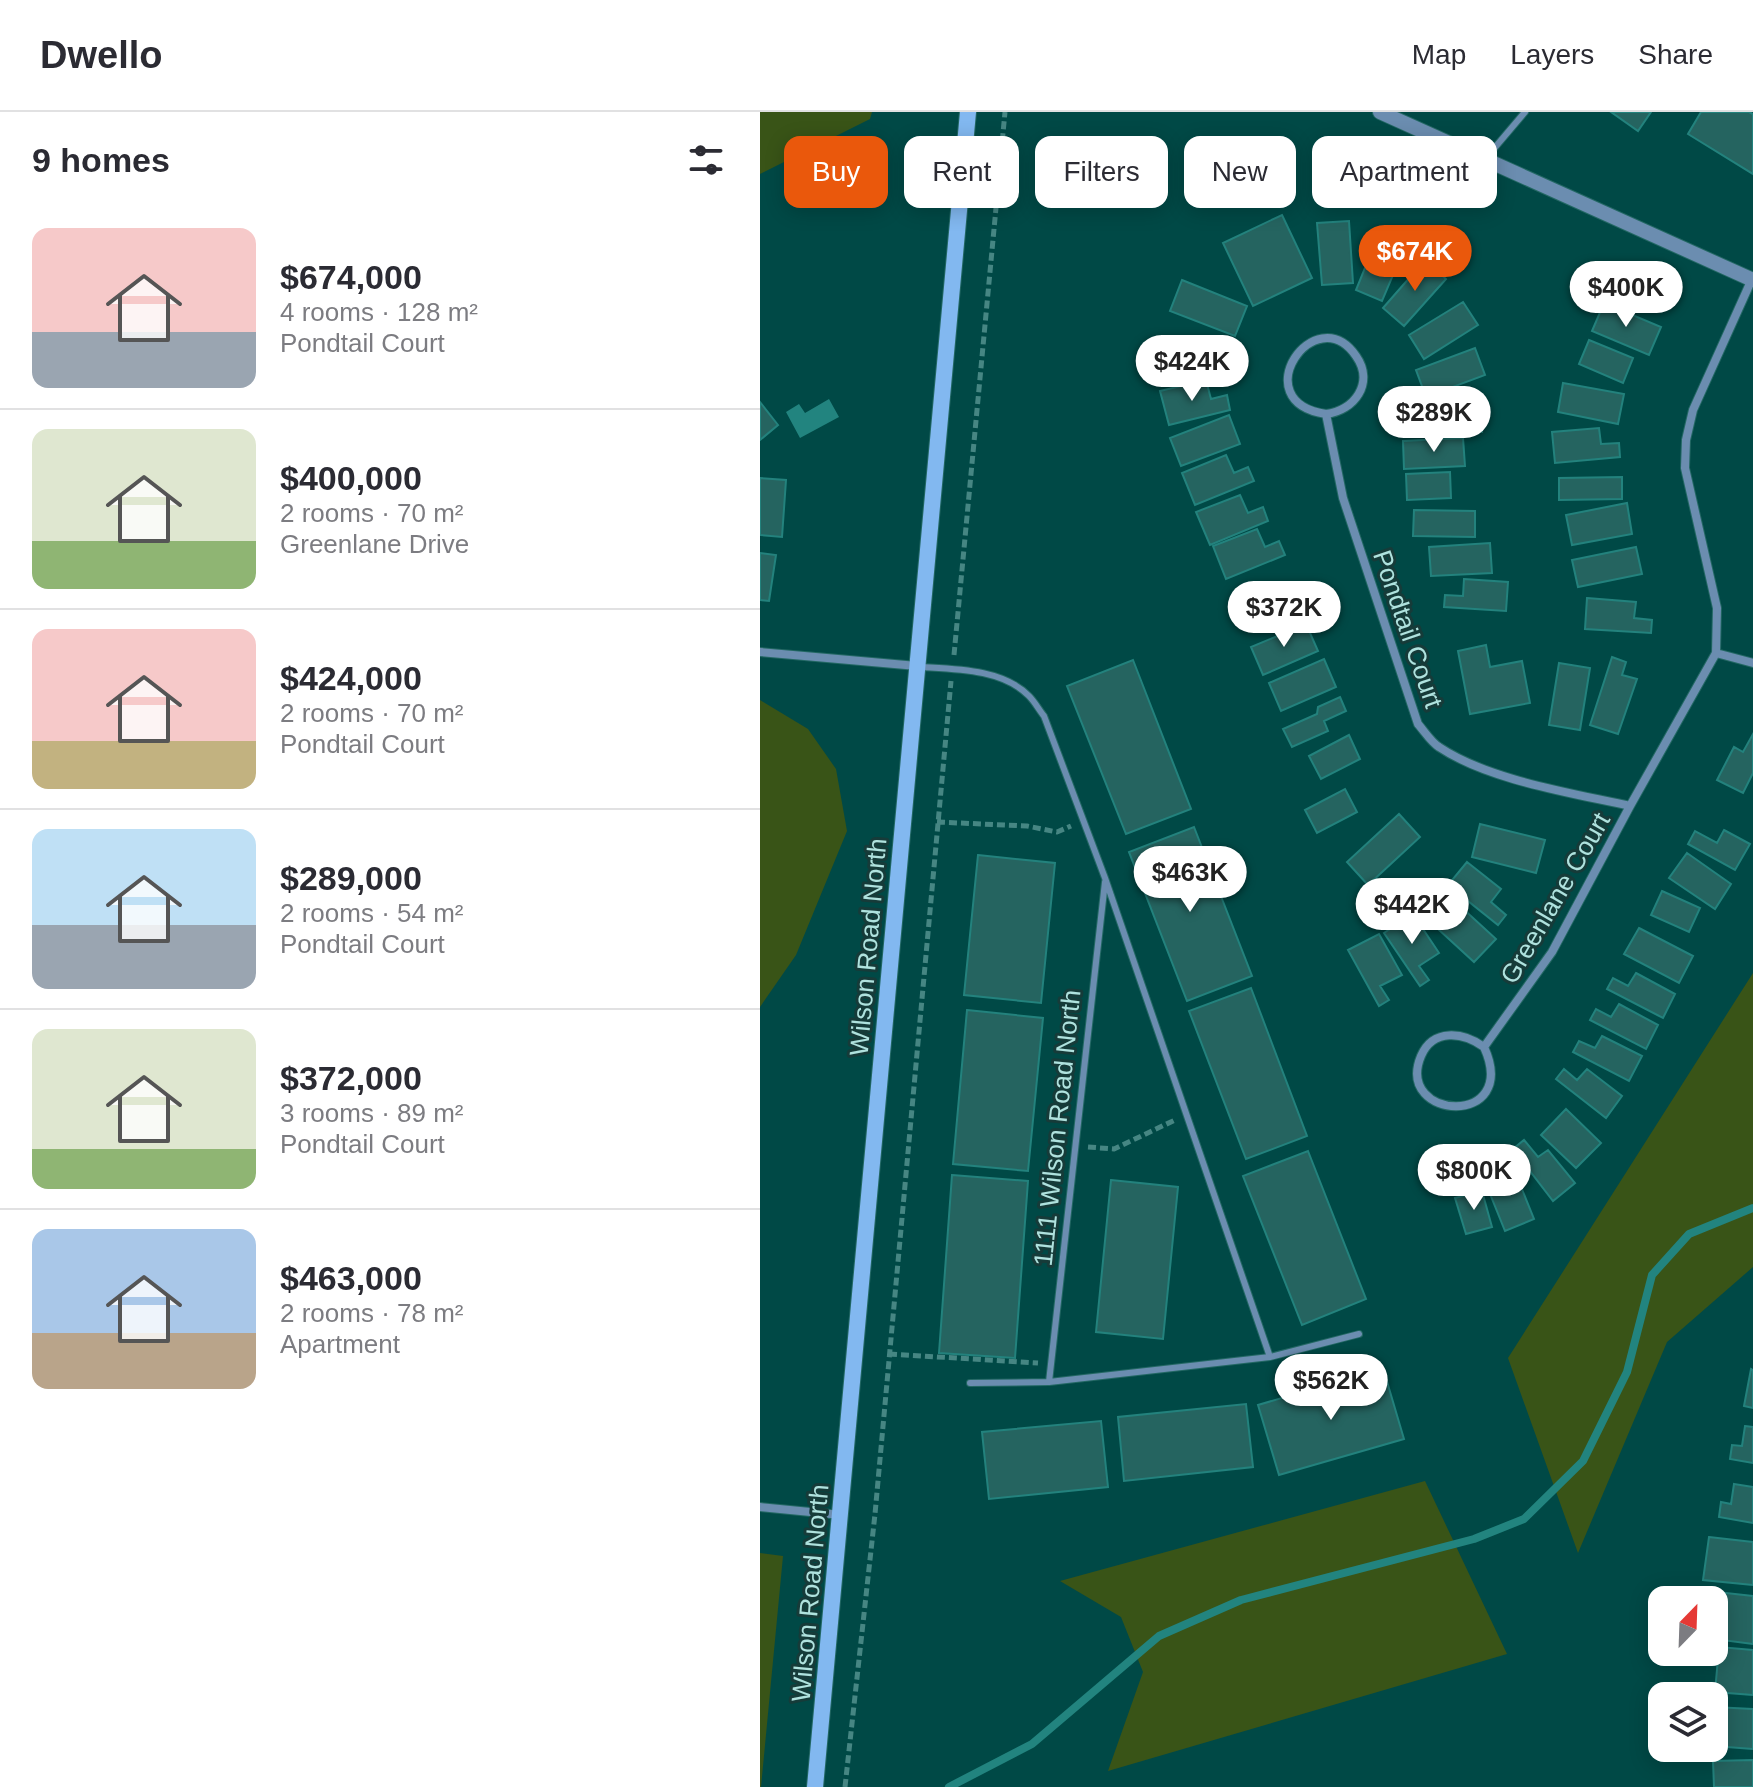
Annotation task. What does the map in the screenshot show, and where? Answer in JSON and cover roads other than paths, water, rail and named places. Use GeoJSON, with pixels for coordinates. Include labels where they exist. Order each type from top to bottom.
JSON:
{"type":"FeatureCollection","features":[{"type":"Feature","properties":{"kind":"main road","name":"Wilson Road North"},"geometry":{"type":"LineString","coordinates":[[815,1787],[968,112]]}},
{"type":"Feature","properties":{"kind":"street"},"geometry":{"type":"LineString","coordinates":[[1380,112],[1434,136]]}},
{"type":"Feature","properties":{"kind":"street"},"geometry":{"type":"LineString","coordinates":[[1497,164],[1752,279],[1693,410],[1686,440],[1685,468],[1717,611],[1716,653],[1753,663]]}},
{"type":"Feature","properties":{"kind":"street"},"geometry":{"type":"LineString","coordinates":[[1328,339],[1352,350],[1360,361],[1363,373],[1357,398],[1348,408],[1326,414],[1302,407],[1294,398],[1287,376],[1295,354],[1303,346],[1315,340],[1328,339]]}},
{"type":"Feature","properties":{"kind":"street","name":"Pondtail Court"},"geometry":{"type":"LineString","coordinates":[[1326,414],[1343,498],[1418,724],[1437,746],[1480,767],[1539,785],[1630,806]]}},
{"type":"Feature","properties":{"kind":"street"},"geometry":{"type":"LineString","coordinates":[[760,652],[917,666]]}},
{"type":"Feature","properties":{"kind":"street","name":"Greenlane Court"},"geometry":{"type":"LineString","coordinates":[[1484,1047],[1552,952],[1716,653]]}},
{"type":"Feature","properties":{"kind":"street"},"geometry":{"type":"LineString","coordinates":[[1452,1034],[1464,1035],[1484,1047],[1492,1073],[1482,1096],[1459,1108],[1435,1102],[1426,1094],[1417,1074],[1423,1051],[1431,1042],[1452,1034]]}},
{"type":"Feature","properties":{"kind":"street"},"geometry":{"type":"LineString","coordinates":[[760,1507],[841,1515]]}},
{"type":"Feature","properties":{"kind":"lane"},"geometry":{"type":"LineString","coordinates":[[1497,145],[1525,112]]}},
{"type":"Feature","properties":{"kind":"lane","name":"1111 Wilson Road North"},"geometry":{"type":"LineString","coordinates":[[917,666],[1004,678],[1028,694],[1044,716],[1105,878],[1270,1357]]}},
{"type":"Feature","properties":{"kind":"lane","name":"1111 Wilson Road North"},"geometry":{"type":"LineString","coordinates":[[1049,1382],[1105,878]]}},
{"type":"Feature","properties":{"kind":"lane"},"geometry":{"type":"LineString","coordinates":[[970,1383],[1049,1382],[1270,1357],[1359,1334]]}},
{"type":"Feature","properties":{"kind":"water"},"geometry":{"type":"Polygon","coordinates":[[[829,399],[839,417],[800,438],[786,412],[799,404],[805,413],[829,399]]]}},
{"type":"Feature","properties":{"kind":"waterway"},"geometry":{"type":"LineString","coordinates":[[949,1787],[1032,1744],[1159,1636],[1241,1600],[1474,1539],[1524,1519],[1583,1461],[1627,1372],[1652,1275],[1689,1234],[1753,1208]]}}]}
